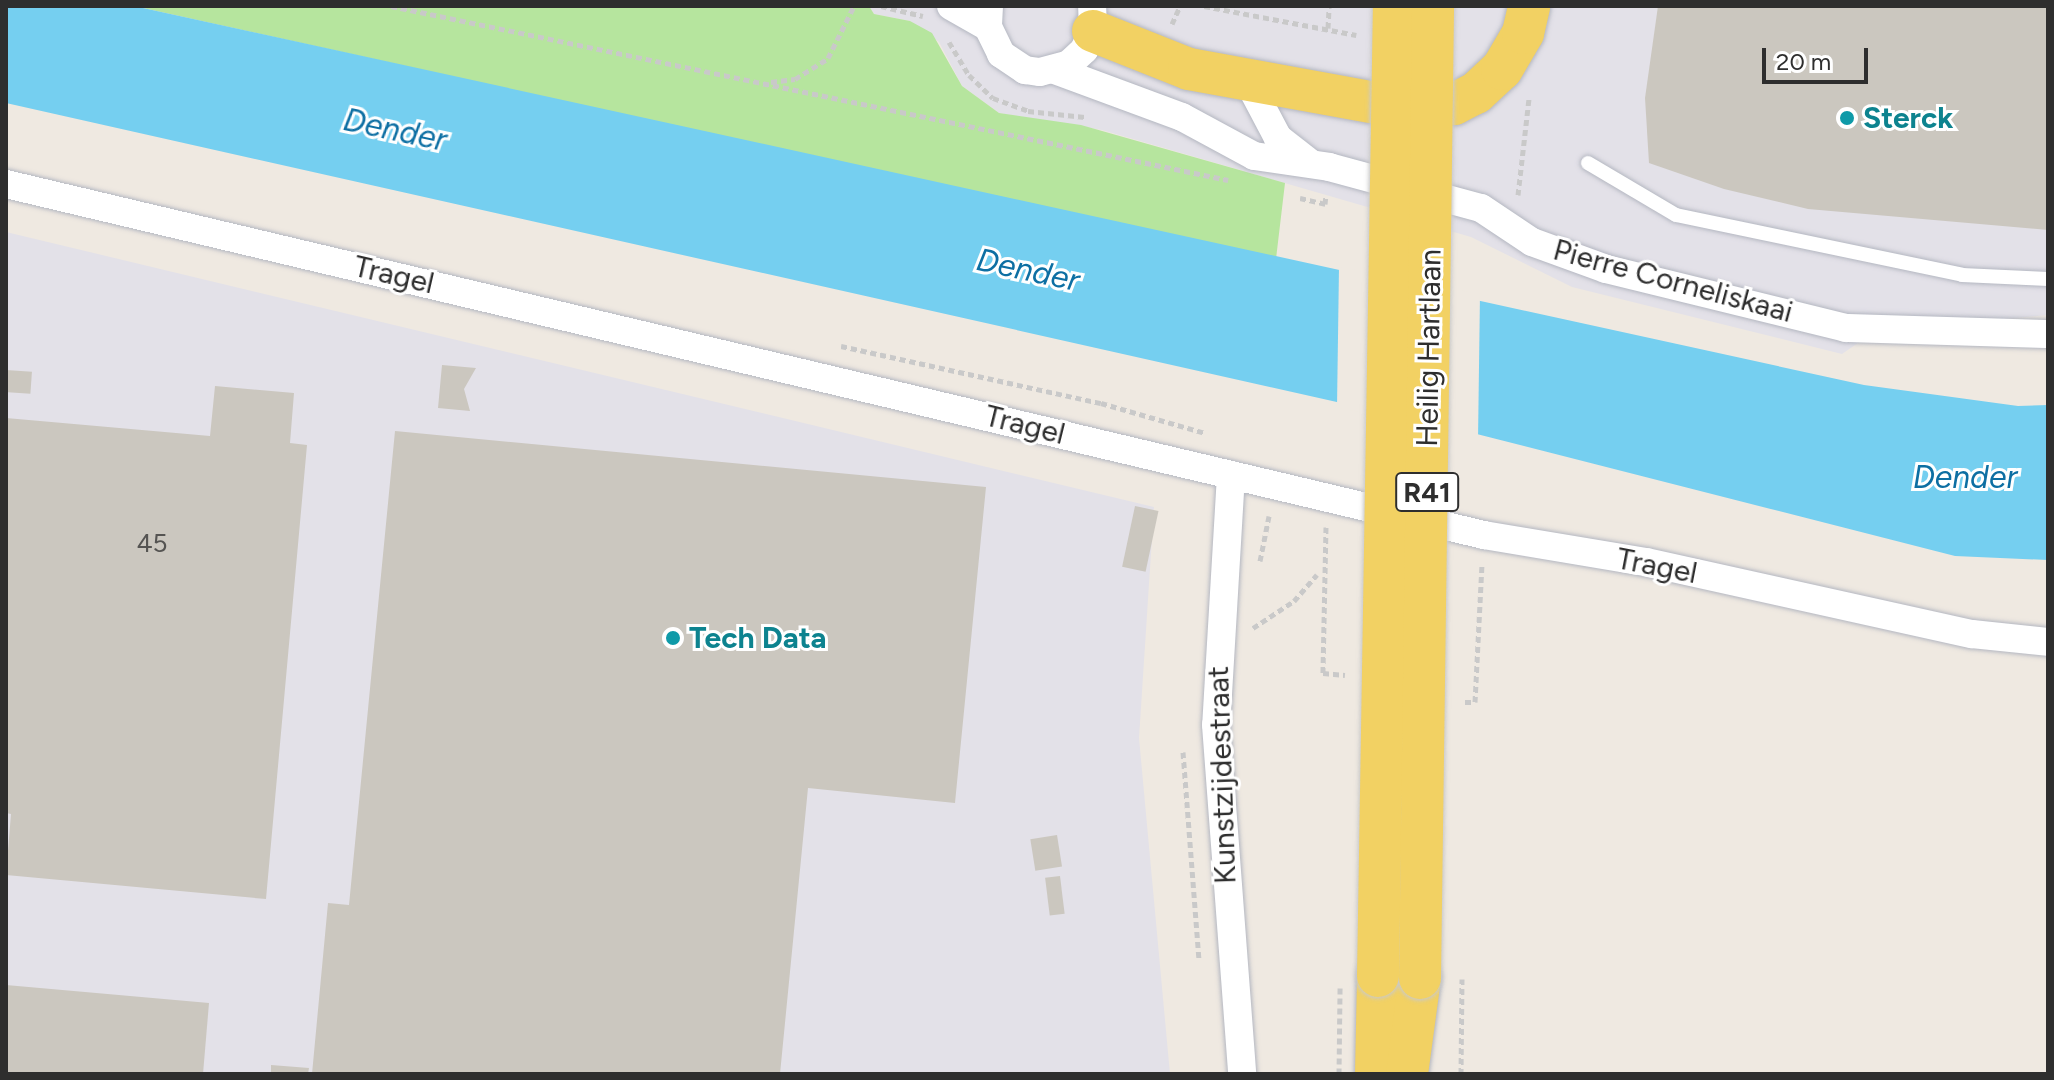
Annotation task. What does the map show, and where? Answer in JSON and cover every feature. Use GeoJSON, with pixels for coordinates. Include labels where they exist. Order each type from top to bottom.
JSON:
{"type":"FeatureCollection","features":[{"type":"Feature","properties":{"kind":"main road","name":"Heilig Hartlaan"},"geometry":{"type":"LineString","coordinates":[[1376,1074],[1394,6]]}},
{"type":"Feature","properties":{"kind":"main road","name":"Heilig Hartlaan"},"geometry":{"type":"LineString","coordinates":[[1407,1074],[1420,978],[1433,6]]}},
{"type":"Feature","properties":{"kind":"main road"},"geometry":{"type":"LineString","coordinates":[[1093,19],[1151,58],[1249,83],[1409,109],[1454,104],[1502,69],[1523,33],[1529,6]]}},
{"type":"Feature","properties":{"kind":"street"},"geometry":{"type":"LineString","coordinates":[[951,6],[989,16]]}},
{"type":"Feature","properties":{"kind":"street","name":"Pierre Corneliskaai"},"geometry":{"type":"LineString","coordinates":[[989,16],[992,41],[1012,64],[1025,70],[1055,70],[1182,117],[1254,156],[1321,166],[1481,208],[1532,242],[1606,269],[1846,328],[2048,334]]}},
{"type":"Feature","properties":{"kind":"street"},"geometry":{"type":"LineString","coordinates":[[1055,70],[1084,50],[1093,19]]}},
{"type":"Feature","properties":{"kind":"street","name":"Pierre Corneliskaai"},"geometry":{"type":"LineString","coordinates":[[1249,83],[1278,138],[1321,166]]}},
{"type":"Feature","properties":{"kind":"street","name":"Tragel"},"geometry":{"type":"LineString","coordinates":[[6,184],[1484,535],[1646,562],[1972,634],[2048,642]]}},
{"type":"Feature","properties":{"kind":"street","name":"Kunstzijdestraat"},"geometry":{"type":"LineString","coordinates":[[1231,475],[1216,725],[1242,1074]]}},
{"type":"Feature","properties":{"kind":"lane"},"geometry":{"type":"LineString","coordinates":[[1588,163],[1676,215],[1962,275],[2048,279]]}},
{"type":"Feature","properties":{"kind":"path"},"geometry":{"type":"LineString","coordinates":[[391,6],[1234,182]]}},
{"type":"Feature","properties":{"kind":"path"},"geometry":{"type":"LineString","coordinates":[[766,83],[795,79],[828,58],[854,6]]}},
{"type":"Feature","properties":{"kind":"path"},"geometry":{"type":"LineString","coordinates":[[881,6],[921,16]]}},
{"type":"Feature","properties":{"kind":"path"},"geometry":{"type":"LineString","coordinates":[[1204,6],[1328,28],[1329,6]]}},
{"type":"Feature","properties":{"kind":"path"},"geometry":{"type":"LineString","coordinates":[[1294,196],[1325,204],[1321,166]]}},
{"type":"Feature","properties":{"kind":"path"},"geometry":{"type":"LineString","coordinates":[[1327,498],[1323,673],[1345,675]]}},
{"type":"Feature","properties":{"kind":"path"},"geometry":{"type":"LineString","coordinates":[[1465,702],[1475,702],[1484,535]]}},
{"type":"Feature","properties":{"kind":"path"},"geometry":{"type":"LineString","coordinates":[[1248,631],[1294,601],[1317,575]]}},
{"type":"Feature","properties":{"kind":"shaded area"},"geometry":{"type":"Polygon","coordinates":[[[869,6],[2048,6],[2048,315],[1875,331],[1842,354],[1572,287],[1471,237],[1102,130],[999,113],[962,86],[939,42],[910,21],[874,14],[869,6]]]}},
{"type":"Feature","properties":{"kind":"shaded area"},"geometry":{"type":"Polygon","coordinates":[[[6,232],[1154,507],[1139,738],[1170,1074],[6,1074],[6,232]]]}},
{"type":"Feature","properties":{"kind":"green space"},"geometry":{"type":"Polygon","coordinates":[[[134,6],[869,6],[874,14],[910,21],[932,33],[962,86],[999,113],[1081,125],[1285,183],[1276,259],[134,6]]]}},
{"type":"Feature","properties":{"kind":"water","name":"Dender"},"geometry":{"type":"Polygon","coordinates":[[[6,6],[134,6],[1864,385],[2018,406],[2048,405],[2048,560],[1955,556],[1457,429],[6,103],[6,6]]]}},
{"type":"Feature","properties":{"kind":"pier"},"geometry":{"type":"Polygon","coordinates":[[[1339,267],[1480,294],[1478,439],[1337,407],[1339,267]]]}},
{"type":"Feature","properties":{"kind":"building","name":"Sterck"},"geometry":{"type":"Polygon","coordinates":[[[1658,6],[2048,6],[2048,230],[1808,209],[1724,189],[1649,163],[1645,98],[1658,6]]]}},
{"type":"Feature","properties":{"kind":"building"},"geometry":{"type":"Polygon","coordinates":[[[442,365],[476,368],[464,389],[470,411],[438,408],[442,365]]]}},
{"type":"Feature","properties":{"kind":"building"},"geometry":{"type":"Polygon","coordinates":[[[6,370],[32,372],[30,394],[6,392],[6,370]]]}},
{"type":"Feature","properties":{"kind":"building"},"geometry":{"type":"Polygon","coordinates":[[[215,386],[294,393],[290,443],[307,445],[266,899],[6,875],[11,814],[6,813],[6,418],[210,436],[215,386]]]}},
{"type":"Feature","properties":{"kind":"building","name":"Tech Data"},"geometry":{"type":"Polygon","coordinates":[[[395,431],[986,487],[955,803],[808,788],[780,1074],[312,1074],[328,903],[349,905],[395,431]]]}},
{"type":"Feature","properties":{"kind":"building"},"geometry":{"type":"Polygon","coordinates":[[[1135,506],[1158,511],[1146,572],[1122,567],[1135,506]]]}},
{"type":"Feature","properties":{"kind":"building"},"geometry":{"type":"Polygon","coordinates":[[[1057,835],[1062,867],[1035,871],[1030,839],[1057,835]]]}},
{"type":"Feature","properties":{"kind":"building"},"geometry":{"type":"Polygon","coordinates":[[[1060,876],[1065,914],[1050,916],[1045,878],[1060,876]]]}},
{"type":"Feature","properties":{"kind":"building"},"geometry":{"type":"Polygon","coordinates":[[[6,985],[209,1003],[203,1074],[6,1074],[6,985]]]}},
{"type":"Feature","properties":{"kind":"building"},"geometry":{"type":"Polygon","coordinates":[[[271,1065],[309,1068],[308,1074],[271,1074],[271,1065]]]}},
{"type":"Feature","properties":{"kind":"place","name":"Sterck"},"geometry":{"type":"Point","coordinates":[1847,118]}},
{"type":"Feature","properties":{"kind":"place","name":"Tech Data"},"geometry":{"type":"Point","coordinates":[673,638]}}]}
